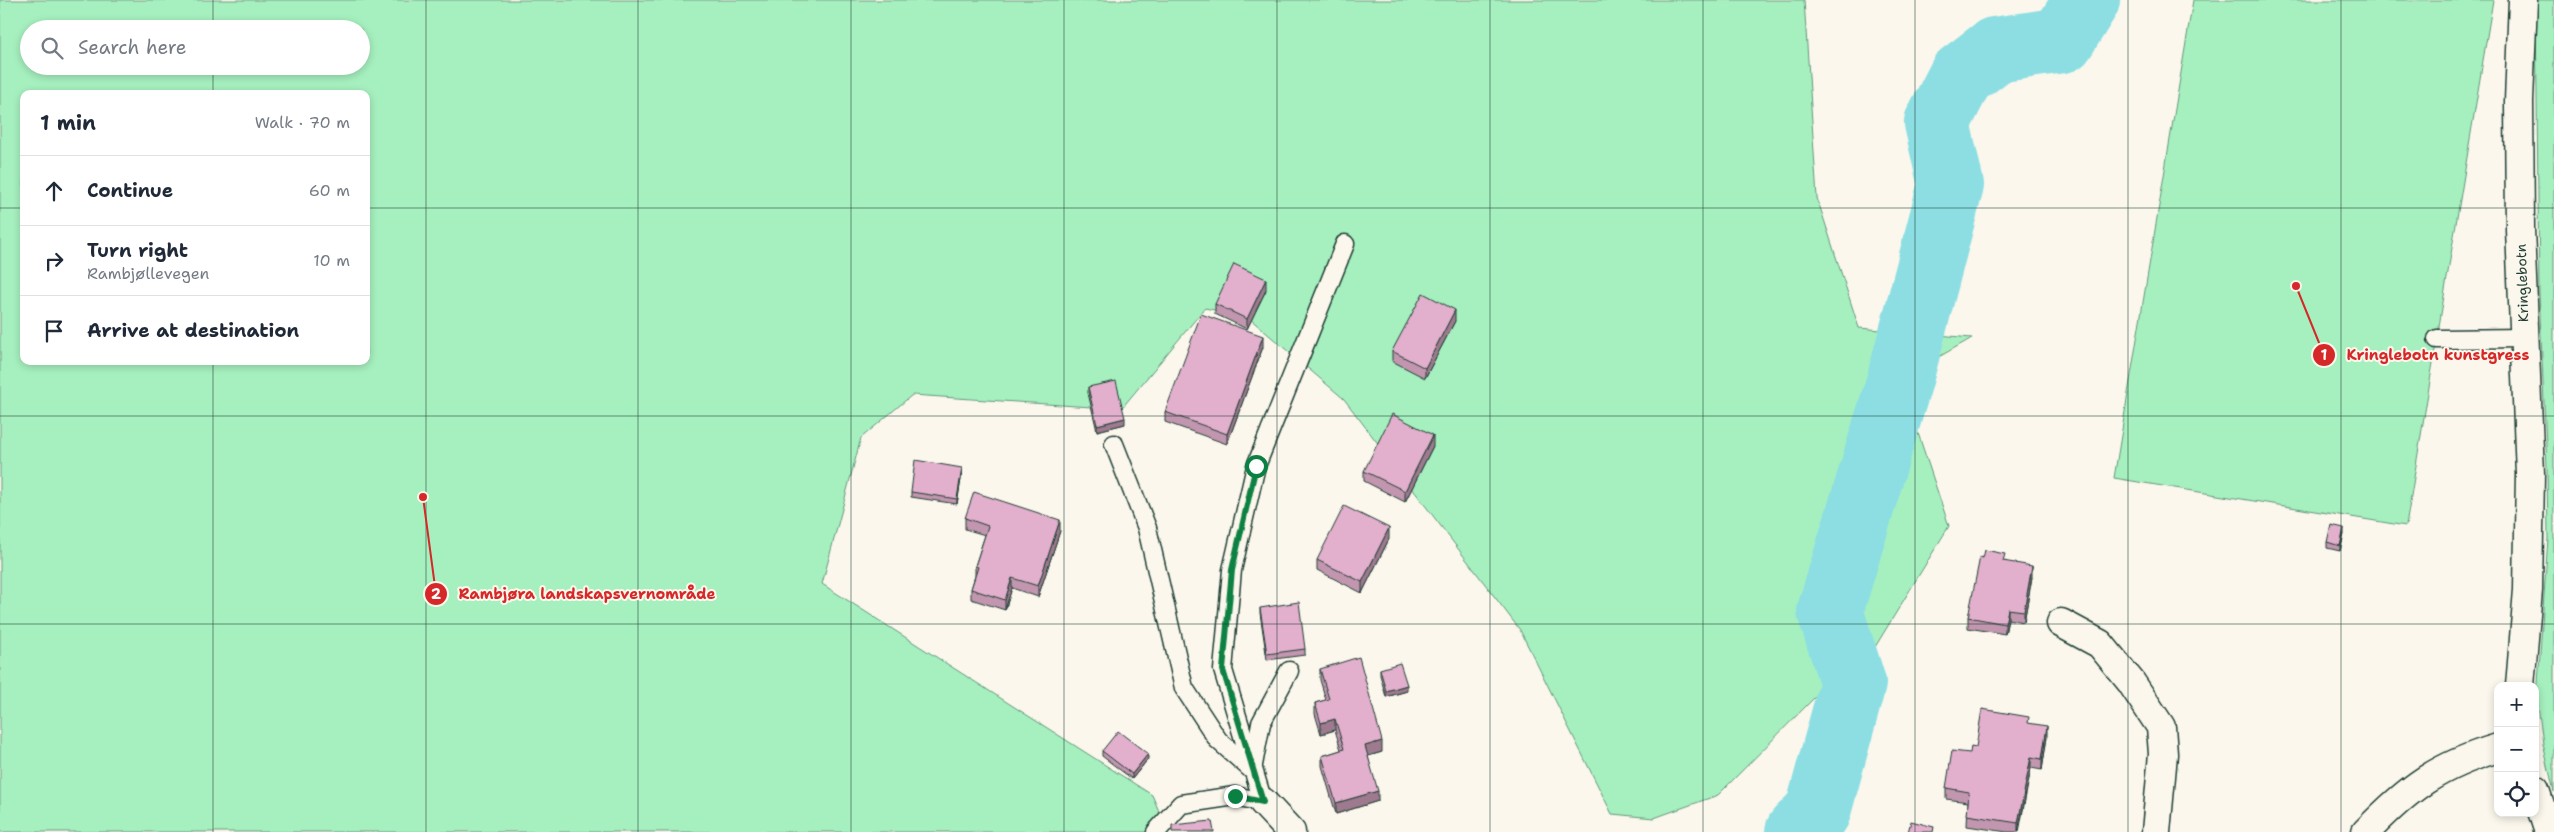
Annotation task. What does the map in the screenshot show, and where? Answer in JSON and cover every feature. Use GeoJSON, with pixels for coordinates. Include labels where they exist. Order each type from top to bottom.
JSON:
{"type":"FeatureCollection","features":[{"type":"Feature","properties":{"kind":"street","name":"Kringlebotn"},"geometry":{"type":"LineString","coordinates":[[2520,682],[2528,590],[2530,474],[2520,209],[2519,101],[2523,0]]}},
{"type":"Feature","properties":{"kind":"street"},"geometry":{"type":"LineString","coordinates":[[2061,623],[2100,644],[2131,682],[2161,726],[2163,754],[2156,832]]}},
{"type":"Feature","properties":{"kind":"street"},"geometry":{"type":"LineString","coordinates":[[2366,832],[2413,787],[2447,765],[2494,749]]}},
{"type":"Feature","properties":{"kind":"street"},"geometry":{"type":"LineString","coordinates":[[1263,802],[1291,832]]}},
{"type":"Feature","properties":{"kind":"street"},"geometry":{"type":"LineString","coordinates":[[2539,802],[2549,832]]}},
{"type":"Feature","properties":{"kind":"lane"},"geometry":{"type":"LineString","coordinates":[[1263,802],[1223,670],[1232,570],[1256,466],[1345,244]]}},
{"type":"Feature","properties":{"kind":"lane"},"geometry":{"type":"LineString","coordinates":[[2437,339],[2524,338]]}},
{"type":"Feature","properties":{"kind":"lane"},"geometry":{"type":"LineString","coordinates":[[1114,444],[1146,528],[1184,688],[1218,740],[1252,770]]}},
{"type":"Feature","properties":{"kind":"lane"},"geometry":{"type":"LineString","coordinates":[[1252,770],[1261,723],[1289,671]]}},
{"type":"Feature","properties":{"kind":"lane"},"geometry":{"type":"LineString","coordinates":[[1156,832],[1181,804],[1235,796],[1263,802]]}},
{"type":"Feature","properties":{"kind":"green space"},"geometry":{"type":"Polygon","coordinates":[[[0,0],[1804,0],[1817,198],[1859,328],[1972,338],[1900,379],[1949,526],[1853,683],[1820,692],[1718,795],[1654,818],[1612,814],[1520,630],[1344,399],[1249,318],[1205,308],[1121,409],[912,395],[861,438],[822,584],[1152,795],[1168,832],[0,832],[0,0]]]}},
{"type":"Feature","properties":{"kind":"green space"},"geometry":{"type":"Polygon","coordinates":[[[2193,0],[2493,0],[2406,526],[2114,478],[2193,0]]]}},
{"type":"Feature","properties":{"kind":"green space"},"geometry":{"type":"Polygon","coordinates":[[[2536,0],[2554,0],[2554,792],[2543,744],[2538,682],[2548,538],[2547,467],[2539,293],[2536,0]]]}},
{"type":"Feature","properties":{"kind":"building"},"geometry":{"type":"Polygon","coordinates":[[[1234,264],[1266,279],[1247,319],[1215,304],[1234,264]]]}},
{"type":"Feature","properties":{"kind":"building"},"geometry":{"type":"Polygon","coordinates":[[[1423,293],[1455,310],[1425,368],[1392,351],[1423,293]]]}},
{"type":"Feature","properties":{"kind":"building"},"geometry":{"type":"Polygon","coordinates":[[[1201,314],[1263,336],[1227,434],[1165,412],[1201,314]]]}},
{"type":"Feature","properties":{"kind":"building"},"geometry":{"type":"Polygon","coordinates":[[[1116,381],[1125,418],[1097,425],[1088,387],[1116,381]]]}},
{"type":"Feature","properties":{"kind":"building"},"geometry":{"type":"Polygon","coordinates":[[[1392,414],[1433,435],[1405,491],[1364,471],[1392,414]]]}},
{"type":"Feature","properties":{"kind":"building"},"geometry":{"type":"Polygon","coordinates":[[[915,460],[962,468],[957,499],[911,492],[915,460]]]}},
{"type":"Feature","properties":{"kind":"building"},"geometry":{"type":"Polygon","coordinates":[[[974,492],[1060,520],[1038,586],[1012,578],[1005,600],[971,589],[978,567],[975,566],[988,526],[965,518],[974,492]]]}},
{"type":"Feature","properties":{"kind":"building"},"geometry":{"type":"Polygon","coordinates":[[[1344,506],[1389,528],[1362,582],[1317,560],[1344,506]]]}},
{"type":"Feature","properties":{"kind":"building"},"geometry":{"type":"Polygon","coordinates":[[[2331,525],[2344,528],[2340,546],[2327,542],[2331,525]]]}},
{"type":"Feature","properties":{"kind":"building"},"geometry":{"type":"Polygon","coordinates":[[[1985,550],[2005,554],[2003,561],[2032,566],[2024,611],[2008,609],[2005,624],[1968,617],[1980,557],[1983,558],[1985,550]]]}},
{"type":"Feature","properties":{"kind":"building"},"geometry":{"type":"Polygon","coordinates":[[[1299,602],[1305,649],[1267,654],[1260,608],[1299,602]]]}},
{"type":"Feature","properties":{"kind":"building"},"geometry":{"type":"Polygon","coordinates":[[[1359,657],[1382,741],[1365,746],[1378,791],[1336,803],[1322,756],[1344,749],[1335,719],[1321,723],[1315,703],[1329,699],[1320,669],[1359,657]]]}},
{"type":"Feature","properties":{"kind":"building"},"geometry":{"type":"Polygon","coordinates":[[[1400,663],[1407,685],[1386,691],[1380,669],[1400,663]]]}},
{"type":"Feature","properties":{"kind":"building"},"geometry":{"type":"Polygon","coordinates":[[[1982,709],[2029,717],[2028,723],[2047,726],[2042,759],[2031,757],[2018,823],[1967,815],[1969,792],[1946,788],[1952,751],[1970,753],[1971,746],[1976,747],[1982,709]]]}},
{"type":"Feature","properties":{"kind":"building"},"geometry":{"type":"Polygon","coordinates":[[[1118,731],[1148,754],[1132,774],[1102,751],[1118,731]]]}},
{"type":"Feature","properties":{"kind":"building"},"geometry":{"type":"Polygon","coordinates":[[[1212,821],[1214,832],[1172,832],[1172,825],[1212,821]]]}},
{"type":"Feature","properties":{"kind":"building"},"geometry":{"type":"Polygon","coordinates":[[[1911,821],[1934,827],[1933,832],[1908,832],[1911,821]]]}},
{"type":"Feature","properties":{"kind":"waterway"},"geometry":{"type":"LineString","coordinates":[[1798,832],[1818,811],[1853,683],[1830,611],[1900,379],[1951,185],[1937,123],[1961,76],[1995,50],[2062,40],[2087,0]]}},
{"type":"Feature","properties":{"kind":"place","name":"Kringlebotn kunstgress"},"geometry":{"type":"Point","coordinates":[2296,286]}},
{"type":"Feature","properties":{"kind":"place","name":"Rambjøra landskapsvernområde"},"geometry":{"type":"Point","coordinates":[423,497]}},
{"type":"Feature","properties":{"kind":"route"},"geometry":{"type":"LineString","coordinates":[[1235,796],[1263,802],[1223,670],[1232,570],[1256,466]]}}]}
